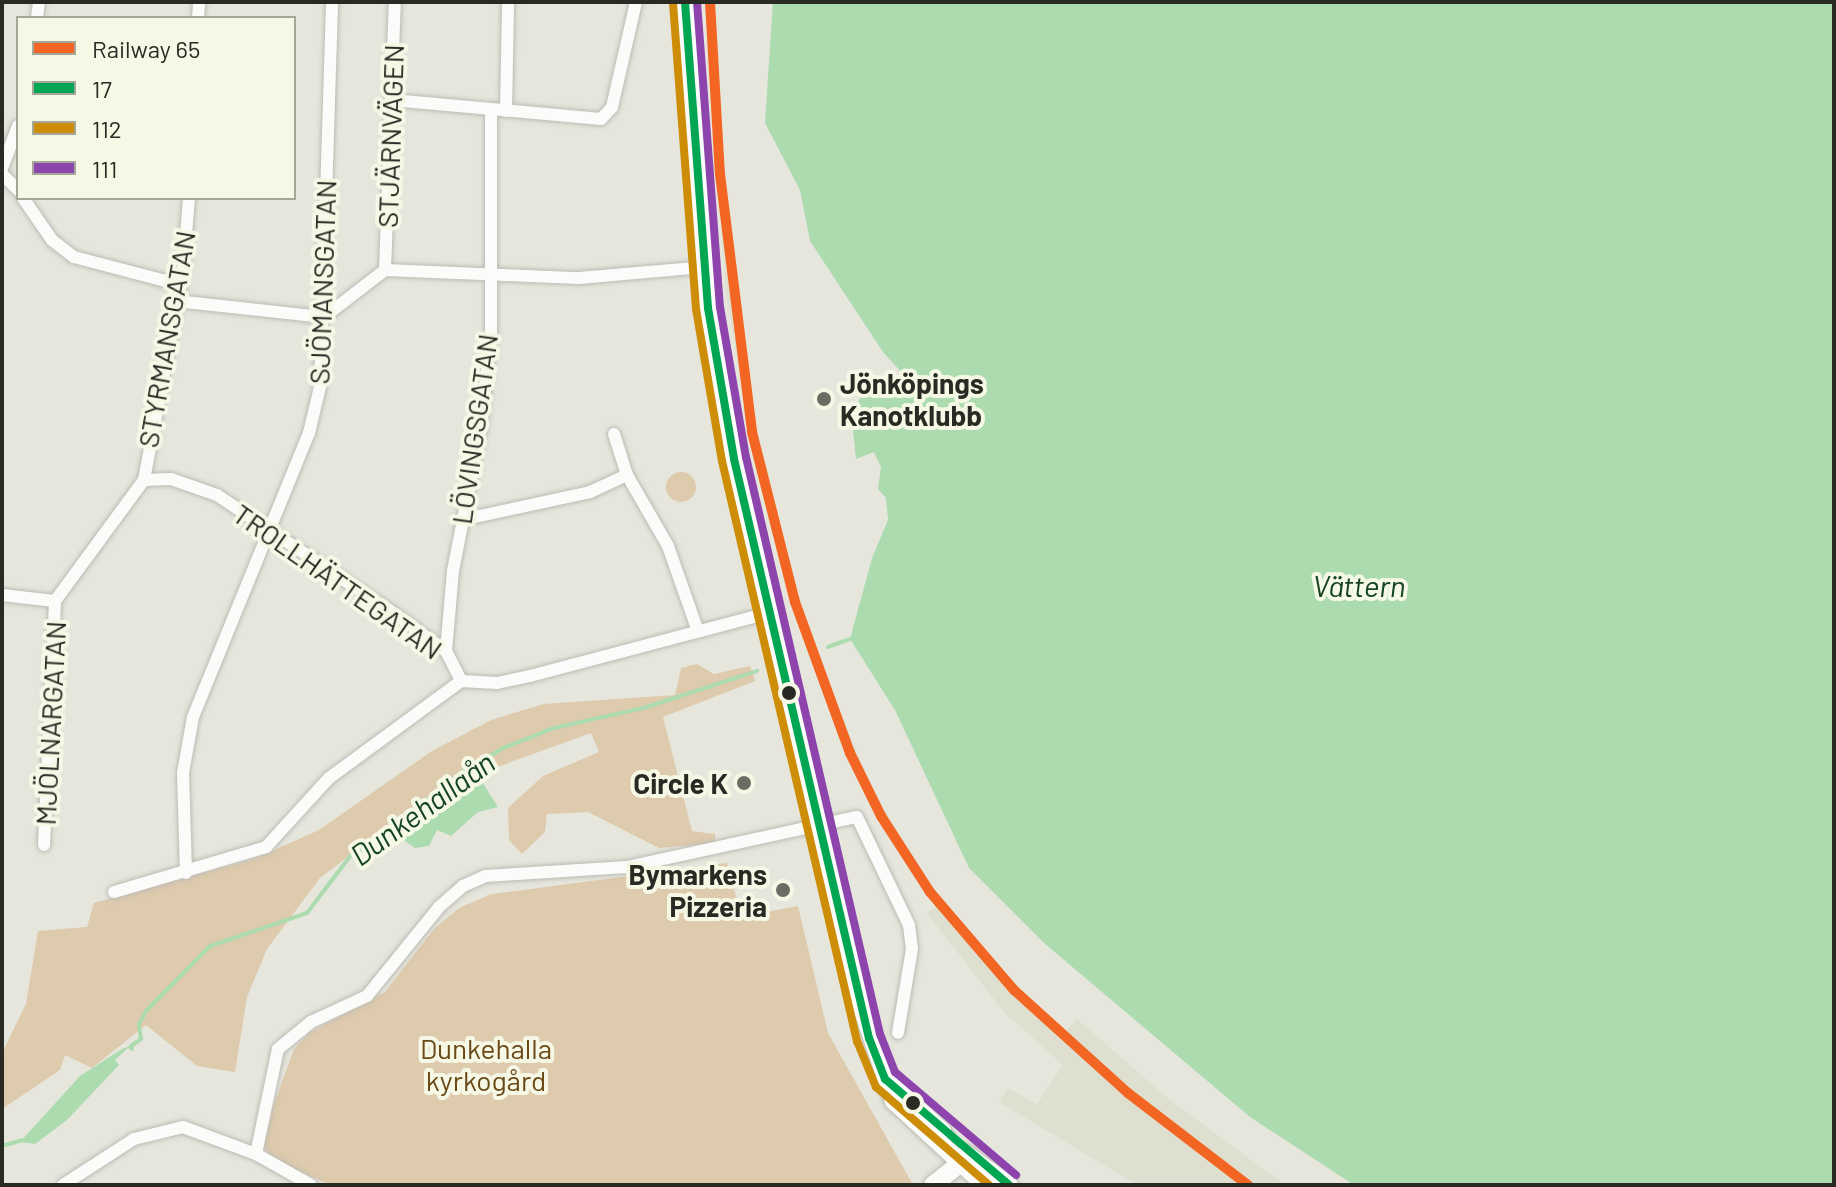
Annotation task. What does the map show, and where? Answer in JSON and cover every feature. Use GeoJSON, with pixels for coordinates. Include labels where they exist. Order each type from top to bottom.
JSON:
{"type":"FeatureCollection","features":[{"type":"Feature","properties":{"kind":"street","name":"SJÖMANSGATAN"},"geometry":{"type":"LineString","coordinates":[[186,873],[183,773],[193,717],[316,409],[324,317],[332,2]]}},
{"type":"Feature","properties":{"kind":"street","name":"STJÄRNVÄGEN"},"geometry":{"type":"LineString","coordinates":[[385,270],[395,2]]}},
{"type":"Feature","properties":{"kind":"street"},"geometry":{"type":"LineString","coordinates":[[506,111],[508,2]]}},
{"type":"Feature","properties":{"kind":"street"},"geometry":{"type":"LineString","coordinates":[[392,100],[589,121],[607,115],[636,2]]}},
{"type":"Feature","properties":{"kind":"street"},"geometry":{"type":"LineString","coordinates":[[685,2],[704,267],[734,459],[862,1008],[885,1079],[906,1118],[954,1168],[985,1185]]}},
{"type":"Feature","properties":{"kind":"street","name":"LÖVINGSGATAN"},"geometry":{"type":"LineString","coordinates":[[446,651],[461,520],[488,378],[491,110]]}},
{"type":"Feature","properties":{"kind":"street"},"geometry":{"type":"LineString","coordinates":[[16,132],[2,171],[16,188]]}},
{"type":"Feature","properties":{"kind":"street"},"geometry":{"type":"LineString","coordinates":[[24,200],[52,240],[74,257],[181,285]]}},
{"type":"Feature","properties":{"kind":"street","name":"STYRMANSGATAN"},"geometry":{"type":"LineString","coordinates":[[144,480],[181,285],[189,200]]}},
{"type":"Feature","properties":{"kind":"street"},"geometry":{"type":"LineString","coordinates":[[176,301],[324,317],[385,270],[579,278],[704,267]]}},
{"type":"Feature","properties":{"kind":"street"},"geometry":{"type":"LineString","coordinates":[[614,434],[627,475],[668,546],[698,631]]}},
{"type":"Feature","properties":{"kind":"street"},"geometry":{"type":"LineString","coordinates":[[461,520],[590,492],[627,475]]}},
{"type":"Feature","properties":{"kind":"street"},"geometry":{"type":"LineString","coordinates":[[2,595],[55,601],[144,480]]}},
{"type":"Feature","properties":{"kind":"street","name":"TROLLHÄTTEGATAN"},"geometry":{"type":"LineString","coordinates":[[144,480],[202,487],[446,651],[461,681],[497,683],[530,676],[768,613]]}},
{"type":"Feature","properties":{"kind":"street","name":"MJÖLNARGATAN"},"geometry":{"type":"LineString","coordinates":[[44,845],[55,601]]}},
{"type":"Feature","properties":{"kind":"street"},"geometry":{"type":"LineString","coordinates":[[114,892],[266,847],[329,778],[461,681]]}},
{"type":"Feature","properties":{"kind":"street"},"geometry":{"type":"LineString","coordinates":[[256,1154],[278,1049],[311,1022],[367,996],[423,925],[463,886],[485,876],[627,867],[857,817],[897,892],[912,949],[898,1033]]}},
{"type":"Feature","properties":{"kind":"street"},"geometry":{"type":"LineString","coordinates":[[885,1079],[954,1168],[1009,1185]]}},
{"type":"Feature","properties":{"kind":"street"},"geometry":{"type":"LineString","coordinates":[[63,1185],[134,1139],[164,1128],[191,1129],[256,1154],[311,1185]]}},
{"type":"Feature","properties":{"kind":"street"},"geometry":{"type":"LineString","coordinates":[[933,1185],[954,1168]]}},
{"type":"Feature","properties":{"kind":"shaded area"},"geometry":{"type":"Polygon","coordinates":[[[705,2],[713,2],[731,259],[746,381],[765,470],[813,647],[878,802],[870,806],[837,732],[794,610],[748,426],[726,291],[705,2]]]}},
{"type":"Feature","properties":{"kind":"shaded area"},"geometry":{"type":"Polygon","coordinates":[[[884,809],[918,868],[977,944],[1064,1033],[1077,1019],[1170,1100],[1285,1185],[1137,1185],[999,1102],[1008,1088],[1037,1104],[1063,1065],[1004,1012],[927,913],[936,906],[875,813],[884,809]]]}},
{"type":"Feature","properties":{"kind":"green space"},"geometry":{"type":"Polygon","coordinates":[[[681,472],[692,476],[696,487],[692,498],[681,502],[670,498],[666,487],[670,476],[681,472]]]}},
{"type":"Feature","properties":{"kind":"green space"},"geometry":{"type":"Polygon","coordinates":[[[697,664],[714,674],[750,666],[755,681],[663,717],[692,831],[715,834],[715,843],[659,848],[588,812],[547,814],[545,832],[522,854],[509,840],[508,808],[543,776],[599,752],[591,733],[489,770],[470,764],[320,878],[267,949],[247,997],[235,1072],[197,1066],[146,1025],[92,1068],[65,1055],[60,1070],[2,1109],[2,1053],[26,1004],[38,931],[87,927],[94,903],[254,859],[319,830],[432,751],[491,720],[544,704],[675,695],[681,668],[697,664]]]}},
{"type":"Feature","properties":{"kind":"green space","name":"Dunkehalla kyrkogård"},"geometry":{"type":"Polygon","coordinates":[[[727,863],[738,903],[760,900],[766,912],[798,906],[828,1033],[913,1185],[330,1185],[275,1160],[265,1149],[263,1135],[294,1049],[309,1033],[385,992],[434,929],[459,908],[492,894],[727,863]]]}},
{"type":"Feature","properties":{"kind":"water","name":"Vättern"},"geometry":{"type":"Polygon","coordinates":[[[773,2],[1834,2],[1834,1185],[1354,1185],[1250,1117],[1044,943],[969,868],[895,710],[850,639],[872,558],[888,520],[886,498],[878,489],[881,467],[874,452],[856,459],[852,421],[864,386],[894,388],[912,398],[914,386],[883,352],[810,241],[800,190],[765,123],[773,2]]]}},
{"type":"Feature","properties":{"kind":"water"},"geometry":{"type":"Polygon","coordinates":[[[470,763],[498,807],[478,812],[451,836],[437,830],[429,846],[415,848],[395,834],[391,825],[470,763]]]}},
{"type":"Feature","properties":{"kind":"water"},"geometry":{"type":"Polygon","coordinates":[[[135,1044],[133,1052],[128,1048],[115,1060],[119,1065],[67,1120],[35,1144],[20,1142],[80,1076],[122,1049],[135,1044]]]}},
{"type":"Feature","properties":{"kind":"waterway","name":"Dunkehallaån"},"geometry":{"type":"LineString","coordinates":[[828,647],[850,639]]}},
{"type":"Feature","properties":{"kind":"waterway","name":"Dunkehallaån"},"geometry":{"type":"LineString","coordinates":[[471,768],[503,748],[554,728],[647,707],[757,671]]}},
{"type":"Feature","properties":{"kind":"waterway","name":"Dunkehallaån"},"geometry":{"type":"LineString","coordinates":[[131,1046],[141,1039],[139,1024],[146,1011],[210,946],[307,913],[351,855],[398,832]]}},
{"type":"Feature","properties":{"kind":"waterway","name":"Dunkehallaån"},"geometry":{"type":"LineString","coordinates":[[2,1146],[23,1140]]}},
{"type":"Feature","properties":{"kind":"rail line","name":"65"},"geometry":{"type":"LineString","coordinates":[[710,2],[720,174],[752,432],[795,602],[850,753],[881,816],[930,892],[1014,990],[1128,1093],[1248,1185]]}},
{"type":"Feature","properties":{"kind":"transit line","name":"17"},"geometry":{"type":"LineString","coordinates":[[685,2],[708,308],[734,459],[869,1038],[885,1079],[1009,1185]]}},
{"type":"Feature","properties":{"kind":"transit line","name":"111"},"geometry":{"type":"LineString","coordinates":[[697,2],[720,307],[746,457],[880,1034],[895,1072],[1016,1175]]}},
{"type":"Feature","properties":{"kind":"transit line","name":"112"},"geometry":{"type":"LineString","coordinates":[[673,3],[696,309],[722,461],[857,1041],[876,1087],[989,1185]]}},
{"type":"Feature","properties":{"kind":"place","name":"Jönköpings Kanotklubb"},"geometry":{"type":"Point","coordinates":[824,399]}},
{"type":"Feature","properties":{"kind":"place","name":"Circle K"},"geometry":{"type":"Point","coordinates":[744,783]}},
{"type":"Feature","properties":{"kind":"place","name":"Bymarkens Pizzeria"},"geometry":{"type":"Point","coordinates":[783,890]}}]}
